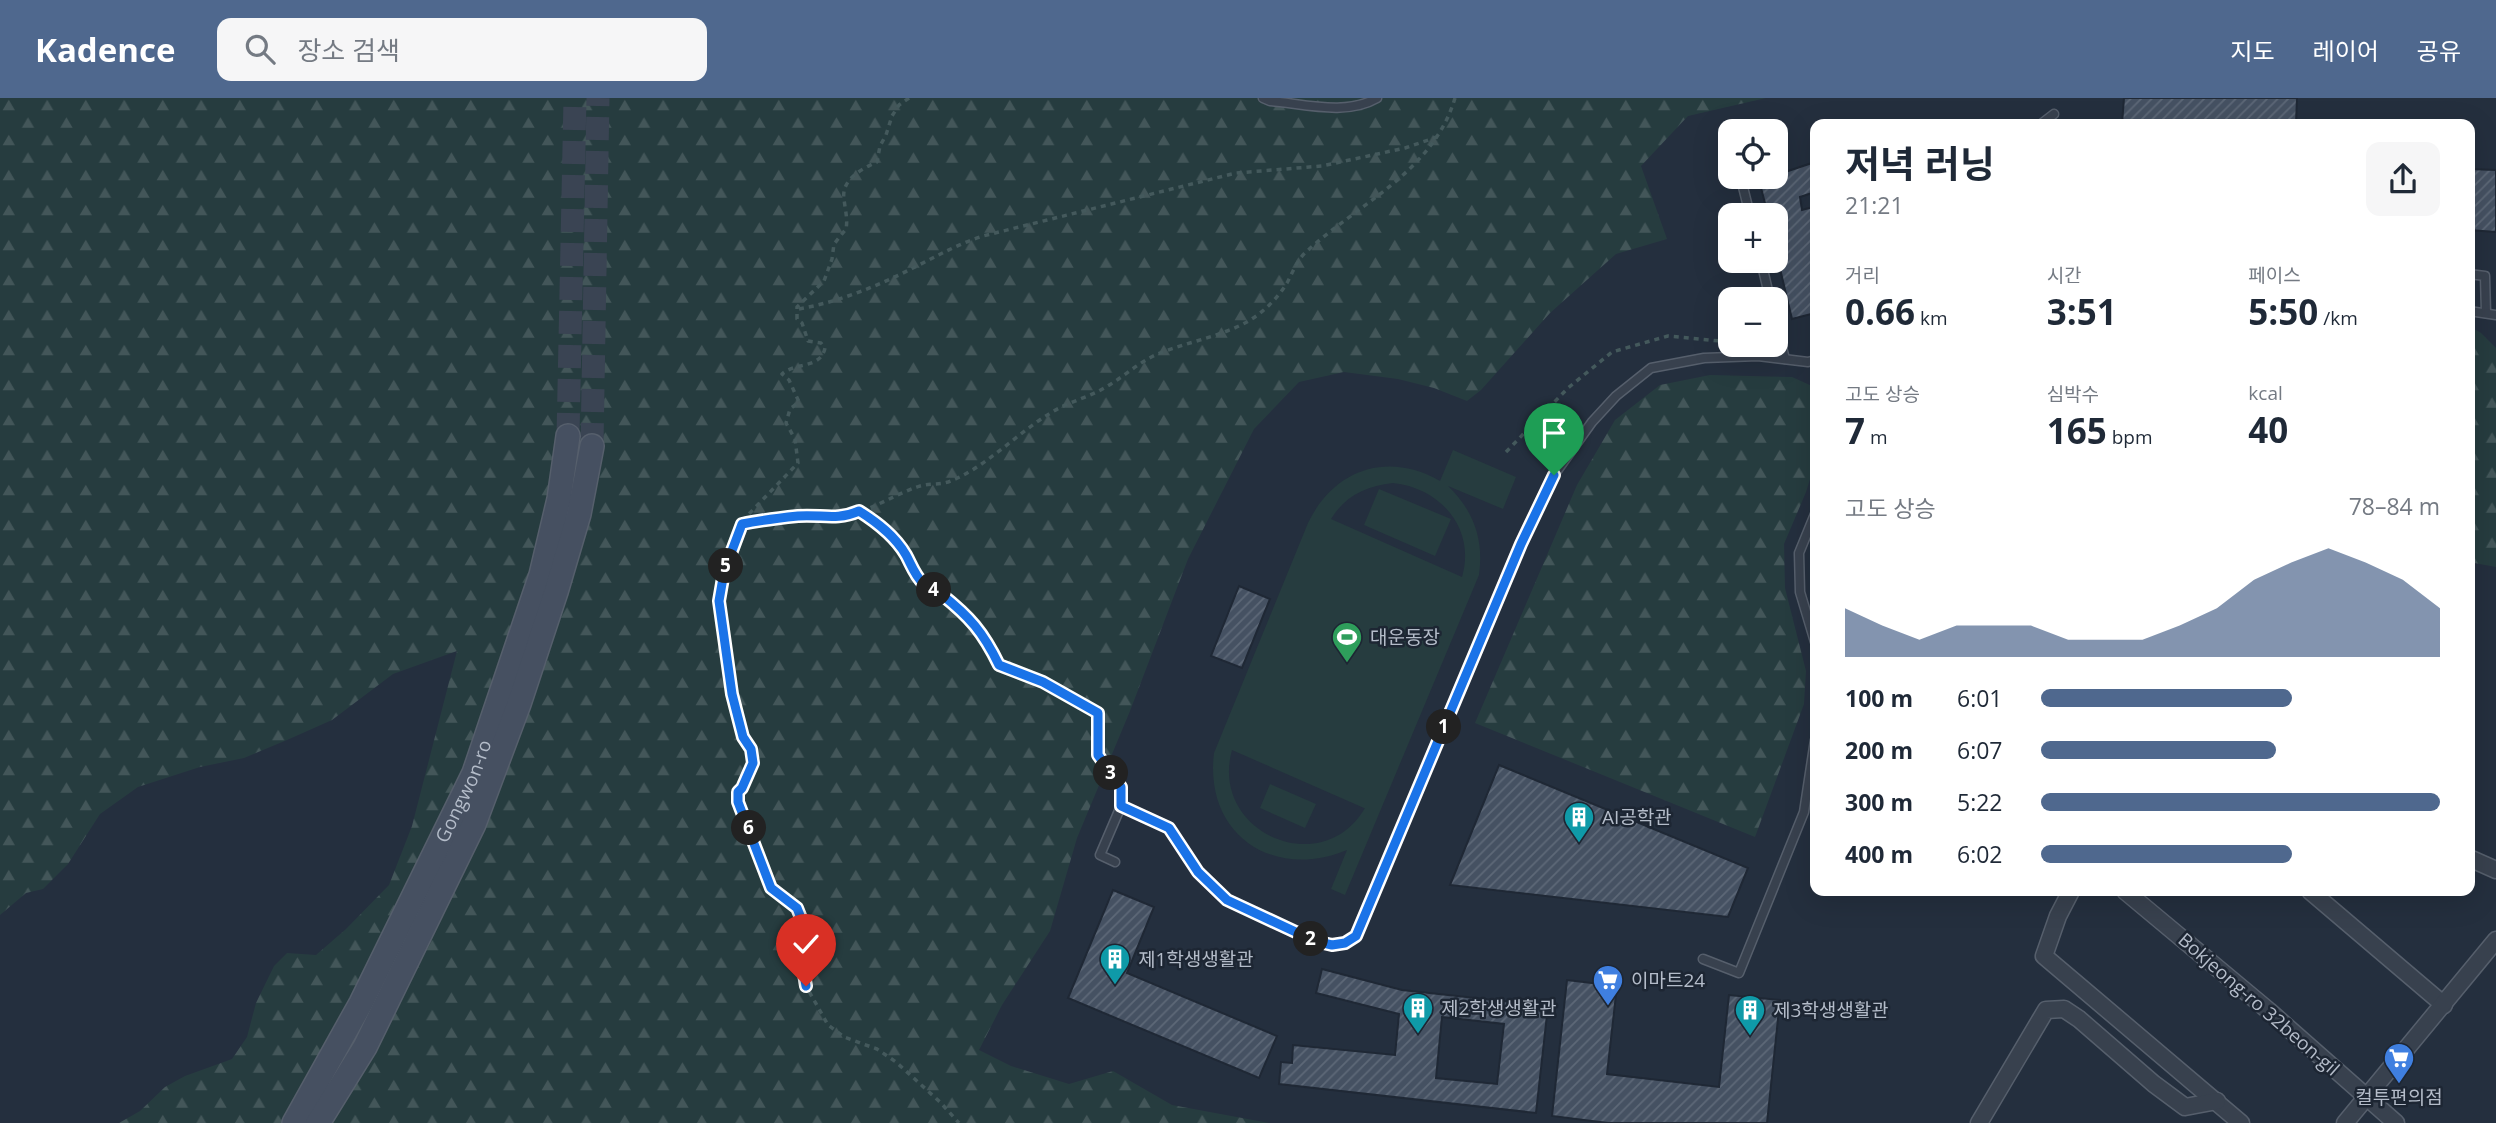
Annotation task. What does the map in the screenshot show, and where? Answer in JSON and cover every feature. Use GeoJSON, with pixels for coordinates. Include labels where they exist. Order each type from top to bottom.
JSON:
{"type":"FeatureCollection","features":[{"type":"Feature","properties":{"kind":"main road","name":"Gongwon-ro"},"geometry":{"type":"LineString","coordinates":[[294,1123],[367,991],[474,773],[541,575],[559,499],[568,436]]}},
{"type":"Feature","properties":{"kind":"main road","name":"Gongwon-ro"},"geometry":{"type":"LineString","coordinates":[[318,1123],[365,1047],[474,824],[519,704],[556,592],[579,514],[592,446]]}},
{"type":"Feature","properties":{"kind":"street"},"geometry":{"type":"LineString","coordinates":[[2475,861],[2496,870]]}},
{"type":"Feature","properties":{"kind":"street"},"geometry":{"type":"LineString","coordinates":[[2068,896],[2044,956],[2241,1123]]}},
{"type":"Feature","properties":{"kind":"street","name":"Bokjeong-ro 32beon-gil"},"geometry":{"type":"LineString","coordinates":[[2130,896],[2269,1011],[2396,1123]]}},
{"type":"Feature","properties":{"kind":"street"},"geometry":{"type":"LineString","coordinates":[[2316,896],[2444,1005]]}},
{"type":"Feature","properties":{"kind":"street"},"geometry":{"type":"LineString","coordinates":[[2345,1123],[2496,940]]}},
{"type":"Feature","properties":{"kind":"street"},"geometry":{"type":"LineString","coordinates":[[1979,1123],[2046,1010],[2064,1009],[2079,1019],[2154,1084],[2185,1107],[2217,1101]]}},
{"type":"Feature","properties":{"kind":"lane"},"geometry":{"type":"LineString","coordinates":[[1263,98],[1346,109],[1365,106],[1377,98]]}},
{"type":"Feature","properties":{"kind":"lane"},"geometry":{"type":"LineString","coordinates":[[2047,119],[2053,114]]}},
{"type":"Feature","properties":{"kind":"lane"},"geometry":{"type":"LineString","coordinates":[[2475,275],[2485,276],[2486,313]]}},
{"type":"Feature","properties":{"kind":"lane"},"geometry":{"type":"LineString","coordinates":[[2475,312],[2496,315]]}},
{"type":"Feature","properties":{"kind":"lane"},"geometry":{"type":"LineString","coordinates":[[1115,862],[1100,855],[1121,806],[1169,828],[1198,872],[1227,900],[1297,934],[1332,945],[1345,943],[1356,936],[1521,544],[1554,475],[1592,422],[1616,396],[1651,369],[1704,358],[1758,356],[1810,361]]}},
{"type":"Feature","properties":{"kind":"lane"},"geometry":{"type":"LineString","coordinates":[[1810,526],[1799,553],[1800,592],[1810,625]]}},
{"type":"Feature","properties":{"kind":"lane"},"geometry":{"type":"LineString","coordinates":[[1703,959],[1739,973],[1804,812],[1810,773]]}},
{"type":"Feature","properties":{"kind":"path"},"geometry":{"type":"LineString","coordinates":[[909,98],[899,105],[892,116],[880,146],[877,162],[851,177],[846,186],[843,197],[846,229],[834,244],[824,281],[797,307],[797,319],[802,323],[808,341],[821,343],[825,348],[817,361],[793,367],[782,374],[789,380],[799,402],[790,409],[786,423],[795,439],[798,463],[742,524],[724,572],[719,601],[732,694],[743,737],[751,749],[753,763],[738,792],[738,802],[771,888],[797,908],[803,923],[800,936],[806,986],[828,1025],[844,1037],[877,1049],[896,1062],[927,1089],[959,1123]]}},
{"type":"Feature","properties":{"kind":"path"},"geometry":{"type":"LineString","coordinates":[[742,524],[799,516],[837,518],[922,485],[945,483],[959,477],[1050,413],[1107,386],[1139,363],[1161,352],[1207,339],[1258,315],[1286,284],[1294,266],[1305,253],[1371,201],[1428,151],[1439,137],[1455,98]]}},
{"type":"Feature","properties":{"kind":"path"},"geometry":{"type":"LineString","coordinates":[[799,309],[833,301],[896,276],[947,249],[983,236],[1236,173],[1322,166],[1405,148],[1439,137]]}},
{"type":"Feature","properties":{"kind":"path"},"geometry":{"type":"LineString","coordinates":[[1506,452],[1568,388],[1612,352],[1668,336],[1718,341]]}},
{"type":"Feature","properties":{"kind":"path"},"geometry":{"type":"LineString","coordinates":[[859,511],[883,527],[905,552],[921,581],[968,617],[985,636],[999,665],[1043,682],[1098,713],[1098,755],[1121,787],[1121,806]]}},
{"type":"Feature","properties":{"kind":"green space"},"geometry":{"type":"Polygon","coordinates":[[[0,98],[1766,98],[1688,116],[1641,166],[1667,239],[1616,254],[1550,313],[1481,390],[1467,401],[1434,388],[1398,379],[1344,372],[1299,382],[1254,429],[1188,559],[1130,711],[1077,838],[1050,931],[1002,1005],[979,1050],[1011,1066],[1069,1084],[1113,1071],[1172,1105],[1269,1123],[119,1123],[140,1111],[165,1087],[185,1076],[232,1059],[247,1037],[256,1003],[274,966],[287,953],[316,955],[389,885],[412,826],[457,651],[393,674],[332,720],[287,740],[244,758],[200,767],[138,787],[100,814],[68,864],[43,889],[26,893],[0,915],[0,98]]]}},
{"type":"Feature","properties":{"kind":"green space"},"geometry":{"type":"Polygon","coordinates":[[[2475,330],[2496,348],[2496,567],[2475,563],[2475,330]]]}},
{"type":"Feature","properties":{"kind":"green space"},"geometry":{"type":"Polygon","coordinates":[[[1710,375],[1792,377],[1810,385],[1810,479],[1784,544],[1785,588],[1806,671],[1804,704],[1755,837],[1475,723],[1577,485],[1615,420],[1660,385],[1710,375]]]}},
{"type":"Feature","properties":{"kind":"green space","name":"대운동장"},"geometry":{"type":"Polygon","coordinates":[[[1453,450],[1516,477],[1503,509],[1448,486],[1465,506],[1475,527],[1480,550],[1479,575],[1345,895],[1331,889],[1347,850],[1320,858],[1294,859],[1270,854],[1249,844],[1232,827],[1220,807],[1214,782],[1214,753],[1308,523],[1319,504],[1332,489],[1364,470],[1401,467],[1440,481],[1453,450]],[[1393,483],[1374,487],[1350,498],[1331,519],[1462,577],[1464,543],[1451,514],[1440,502],[1426,493],[1393,483]],[[1232,750],[1229,779],[1237,804],[1253,824],[1274,838],[1298,844],[1323,842],[1346,830],[1365,808],[1364,808],[1232,750]]]}},
{"type":"Feature","properties":{"kind":"green space"},"geometry":{"type":"Polygon","coordinates":[[[1379,489],[1451,519],[1435,556],[1364,525],[1379,489]]]}},
{"type":"Feature","properties":{"kind":"green space"},"geometry":{"type":"Polygon","coordinates":[[[1270,784],[1316,804],[1305,828],[1260,808],[1270,784]]]}},
{"type":"Feature","properties":{"kind":"building"},"geometry":{"type":"Polygon","coordinates":[[[2124,98],[2297,98],[2296,119],[2122,119],[2124,98]]]}},
{"type":"Feature","properties":{"kind":"building"},"geometry":{"type":"Polygon","coordinates":[[[1810,164],[1810,194],[1800,197],[1802,210],[1810,208],[1810,314],[1792,319],[1788,287],[1784,287],[1781,273],[1788,273],[1788,203],[1765,203],[1761,189],[1788,189],[1788,171],[1810,164]]]}},
{"type":"Feature","properties":{"kind":"building"},"geometry":{"type":"Polygon","coordinates":[[[2475,169],[2496,170],[2496,232],[2475,230],[2475,169]]]}},
{"type":"Feature","properties":{"kind":"building"},"geometry":{"type":"Polygon","coordinates":[[[1239,586],[1270,599],[1242,668],[1211,656],[1239,586]]]}},
{"type":"Feature","properties":{"kind":"building","name":"AI공학관"},"geometry":{"type":"Polygon","coordinates":[[[1499,765],[1748,868],[1728,917],[1450,885],[1499,765]]]}},
{"type":"Feature","properties":{"kind":"building","name":"제1학생생활관"},"geometry":{"type":"Polygon","coordinates":[[[1113,890],[1154,907],[1127,973],[1277,1036],[1259,1078],[1068,998],[1113,890]]]}},
{"type":"Feature","properties":{"kind":"building","name":"제2학생생활관"},"geometry":{"type":"Polygon","coordinates":[[[1322,969],[1402,990],[1548,1006],[1536,1113],[1279,1084],[1281,1062],[1292,1063],[1293,1045],[1395,1055],[1399,1014],[1316,993],[1322,969]],[[1442,1017],[1436,1078],[1497,1084],[1504,1024],[1442,1017]]]}},
{"type":"Feature","properties":{"kind":"building","name":"제3학생생활관"},"geometry":{"type":"Polygon","coordinates":[[[1567,980],[1617,986],[1607,1074],[1719,1087],[1729,995],[1780,1000],[1767,1123],[1608,1123],[1552,1116],[1567,980]]]}},
{"type":"Feature","properties":{"kind":"tunnel"},"geometry":{"type":"LineString","coordinates":[[568,436],[575,98]]}},
{"type":"Feature","properties":{"kind":"tunnel"},"geometry":{"type":"LineString","coordinates":[[592,446],[598,98]]}},
{"type":"Feature","properties":{"kind":"place","name":"대운동장"},"geometry":{"type":"Point","coordinates":[1347,664]}},
{"type":"Feature","properties":{"kind":"place","name":"AI공학관"},"geometry":{"type":"Point","coordinates":[1579,844]}},
{"type":"Feature","properties":{"kind":"place","name":"제1학생생활관"},"geometry":{"type":"Point","coordinates":[1115,986]}},
{"type":"Feature","properties":{"kind":"place","name":"이마트24"},"geometry":{"type":"Point","coordinates":[1608,1007]}},
{"type":"Feature","properties":{"kind":"place","name":"제2학생생활관"},"geometry":{"type":"Point","coordinates":[1418,1035]}},
{"type":"Feature","properties":{"kind":"place","name":"제3학생생활관"},"geometry":{"type":"Point","coordinates":[1750,1037]}},
{"type":"Feature","properties":{"kind":"place","name":"컬투편의점"},"geometry":{"type":"Point","coordinates":[2399,1085]}},
{"type":"Feature","properties":{"kind":"route"},"geometry":{"type":"LineString","coordinates":[[806,986],[800,936],[803,923],[797,908],[771,888],[738,802],[738,792],[753,763],[751,749],[743,737],[732,694],[719,601],[724,572],[742,524],[799,516],[837,518],[859,511],[872,519],[883,527],[905,552],[921,581],[968,617],[985,636],[999,665],[1043,682],[1098,713],[1098,755],[1121,787],[1121,806],[1169,828],[1198,872],[1227,900],[1297,934],[1332,945],[1345,943],[1356,936],[1521,544],[1554,475]]}}]}
